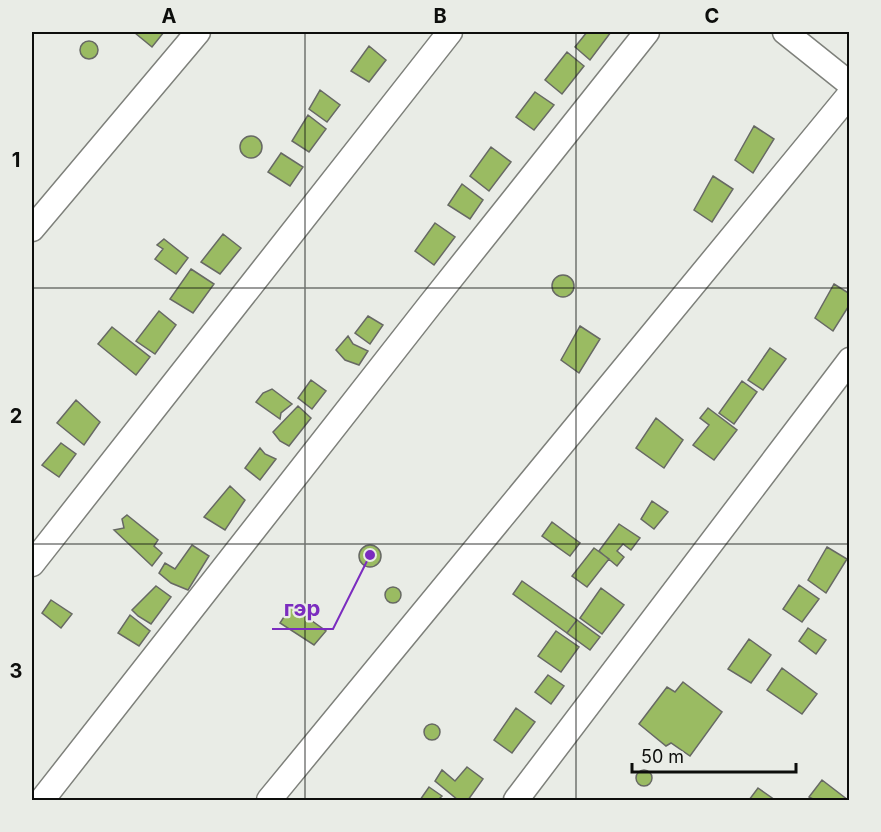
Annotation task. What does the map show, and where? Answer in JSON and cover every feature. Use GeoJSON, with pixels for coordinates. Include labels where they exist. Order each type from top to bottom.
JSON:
{"type":"FeatureCollection","features":[{"type":"Feature","properties":{"kind":"street"},"geometry":{"type":"LineString","coordinates":[[32,229],[198,32]]}},
{"type":"Feature","properties":{"kind":"street"},"geometry":{"type":"LineString","coordinates":[[32,564],[450,32]]}},
{"type":"Feature","properties":{"kind":"street"},"geometry":{"type":"LineString","coordinates":[[42,801],[647,32]]}},
{"type":"Feature","properties":{"kind":"street"},"geometry":{"type":"LineString","coordinates":[[785,32],[849,84]]}},
{"type":"Feature","properties":{"kind":"street"},"geometry":{"type":"LineString","coordinates":[[269,801],[849,94]]}},
{"type":"Feature","properties":{"kind":"street"},"geometry":{"type":"LineString","coordinates":[[516,801],[849,360]]}},
{"type":"Feature","properties":{"kind":"building"},"geometry":{"type":"Polygon","coordinates":[[[136,32],[164,32],[152,47],[136,32]]]}},
{"type":"Feature","properties":{"kind":"building"},"geometry":{"type":"Polygon","coordinates":[[[587,32],[611,32],[590,60],[575,47],[587,32]]]}},
{"type":"Feature","properties":{"kind":"building"},"geometry":{"type":"Polygon","coordinates":[[[89,41],[95,44],[98,50],[95,56],[89,59],[83,56],[80,50],[83,44],[89,41]]]}},
{"type":"Feature","properties":{"kind":"building"},"geometry":{"type":"Polygon","coordinates":[[[369,46],[386,60],[369,82],[351,71],[369,46]]]}},
{"type":"Feature","properties":{"kind":"building"},"geometry":{"type":"Polygon","coordinates":[[[567,52],[584,66],[562,94],[545,80],[567,52]]]}},
{"type":"Feature","properties":{"kind":"building"},"geometry":{"type":"Polygon","coordinates":[[[320,90],[340,105],[327,122],[309,109],[320,90]]]}},
{"type":"Feature","properties":{"kind":"building"},"geometry":{"type":"Polygon","coordinates":[[[535,92],[554,105],[534,130],[516,117],[535,92]]]}},
{"type":"Feature","properties":{"kind":"building"},"geometry":{"type":"Polygon","coordinates":[[[308,115],[326,129],[309,152],[292,141],[308,115]]]}},
{"type":"Feature","properties":{"kind":"building"},"geometry":{"type":"Polygon","coordinates":[[[754,126],[774,139],[753,173],[735,160],[754,126]]]}},
{"type":"Feature","properties":{"kind":"building"},"geometry":{"type":"Polygon","coordinates":[[[251,136],[259,139],[262,147],[259,155],[251,158],[243,155],[240,147],[243,139],[251,136]]]}},
{"type":"Feature","properties":{"kind":"building"},"geometry":{"type":"Polygon","coordinates":[[[491,147],[511,162],[489,191],[470,176],[491,147]]]}},
{"type":"Feature","properties":{"kind":"building"},"geometry":{"type":"Polygon","coordinates":[[[281,153],[303,167],[290,186],[268,172],[281,153]]]}},
{"type":"Feature","properties":{"kind":"building"},"geometry":{"type":"Polygon","coordinates":[[[713,176],[733,189],[712,222],[694,210],[713,176]]]}},
{"type":"Feature","properties":{"kind":"building"},"geometry":{"type":"Polygon","coordinates":[[[462,184],[483,200],[470,219],[448,205],[462,184]]]}},
{"type":"Feature","properties":{"kind":"building"},"geometry":{"type":"Polygon","coordinates":[[[435,223],[455,237],[434,265],[415,251],[435,223]]]}},
{"type":"Feature","properties":{"kind":"building"},"geometry":{"type":"Polygon","coordinates":[[[223,234],[241,248],[220,274],[201,262],[223,234]]]}},
{"type":"Feature","properties":{"kind":"building"},"geometry":{"type":"Polygon","coordinates":[[[164,239],[188,258],[176,274],[155,259],[163,249],[157,245],[164,239]]]}},
{"type":"Feature","properties":{"kind":"building"},"geometry":{"type":"Polygon","coordinates":[[[191,269],[214,284],[193,313],[170,299],[191,269]]]}},
{"type":"Feature","properties":{"kind":"building"},"geometry":{"type":"Polygon","coordinates":[[[563,275],[571,278],[574,286],[571,294],[563,297],[555,294],[552,286],[555,278],[563,275]]]}},
{"type":"Feature","properties":{"kind":"building"},"geometry":{"type":"Polygon","coordinates":[[[834,284],[850,294],[850,304],[833,331],[815,318],[834,284]]]}},
{"type":"Feature","properties":{"kind":"building"},"geometry":{"type":"Polygon","coordinates":[[[159,311],[176,325],[155,354],[136,341],[159,311]]]}},
{"type":"Feature","properties":{"kind":"building"},"geometry":{"type":"Polygon","coordinates":[[[368,316],[383,325],[370,344],[355,333],[368,316]]]}},
{"type":"Feature","properties":{"kind":"building"},"geometry":{"type":"Polygon","coordinates":[[[580,326],[600,339],[579,373],[561,360],[580,326]]]}},
{"type":"Feature","properties":{"kind":"building"},"geometry":{"type":"Polygon","coordinates":[[[112,327],[150,357],[136,375],[98,344],[112,327]]]}},
{"type":"Feature","properties":{"kind":"building"},"geometry":{"type":"Polygon","coordinates":[[[348,336],[353,344],[368,351],[359,365],[345,360],[336,350],[348,336]]]}},
{"type":"Feature","properties":{"kind":"building"},"geometry":{"type":"Polygon","coordinates":[[[770,348],[786,359],[763,390],[748,380],[770,348]]]}},
{"type":"Feature","properties":{"kind":"building"},"geometry":{"type":"Polygon","coordinates":[[[311,380],[326,391],[312,409],[298,398],[311,380]]]}},
{"type":"Feature","properties":{"kind":"building"},"geometry":{"type":"Polygon","coordinates":[[[742,381],[757,392],[734,424],[719,413],[742,381]]]}},
{"type":"Feature","properties":{"kind":"building"},"geometry":{"type":"Polygon","coordinates":[[[272,389],[292,404],[281,413],[280,419],[256,402],[263,393],[272,389]]]}},
{"type":"Feature","properties":{"kind":"building"},"geometry":{"type":"Polygon","coordinates":[[[76,400],[100,422],[84,445],[57,423],[76,400]]]}},
{"type":"Feature","properties":{"kind":"building"},"geometry":{"type":"Polygon","coordinates":[[[298,406],[311,418],[289,446],[280,441],[273,432],[298,406]]]}},
{"type":"Feature","properties":{"kind":"building"},"geometry":{"type":"Polygon","coordinates":[[[708,408],[737,430],[714,460],[693,445],[709,425],[700,418],[708,408]]]}},
{"type":"Feature","properties":{"kind":"building"},"geometry":{"type":"Polygon","coordinates":[[[656,418],[683,440],[664,468],[636,448],[656,418]]]}},
{"type":"Feature","properties":{"kind":"building"},"geometry":{"type":"Polygon","coordinates":[[[61,443],[76,454],[59,477],[42,465],[61,443]]]}},
{"type":"Feature","properties":{"kind":"building"},"geometry":{"type":"Polygon","coordinates":[[[260,448],[265,454],[276,459],[260,480],[245,468],[260,448]]]}},
{"type":"Feature","properties":{"kind":"building"},"geometry":{"type":"Polygon","coordinates":[[[230,486],[245,500],[225,530],[204,517],[230,486]]]}},
{"type":"Feature","properties":{"kind":"building"},"geometry":{"type":"Polygon","coordinates":[[[652,501],[668,512],[654,529],[641,519],[652,501]]]}},
{"type":"Feature","properties":{"kind":"building"},"geometry":{"type":"Polygon","coordinates":[[[127,515],[158,540],[154,546],[162,553],[152,566],[114,530],[124,528],[122,519],[127,515]]]}},
{"type":"Feature","properties":{"kind":"building"},"geometry":{"type":"Polygon","coordinates":[[[552,522],[580,543],[570,556],[542,536],[552,522]]]}},
{"type":"Feature","properties":{"kind":"building"},"geometry":{"type":"Polygon","coordinates":[[[619,524],[640,538],[631,550],[623,544],[617,551],[624,557],[617,566],[599,551],[619,524]]]}},
{"type":"Feature","properties":{"kind":"building"},"geometry":{"type":"Polygon","coordinates":[[[192,545],[209,556],[188,590],[171,583],[159,573],[165,563],[175,569],[192,545]]]}},
{"type":"Feature","properties":{"kind":"building"},"geometry":{"type":"Polygon","coordinates":[[[370,545],[378,548],[381,556],[378,564],[370,567],[362,564],[359,556],[362,548],[370,545]]]}},
{"type":"Feature","properties":{"kind":"building"},"geometry":{"type":"Polygon","coordinates":[[[827,547],[847,559],[826,593],[808,580],[827,547]]]}},
{"type":"Feature","properties":{"kind":"building"},"geometry":{"type":"Polygon","coordinates":[[[594,548],[609,559],[587,587],[572,576],[594,548]]]}},
{"type":"Feature","properties":{"kind":"building"},"geometry":{"type":"Polygon","coordinates":[[[522,581],[577,620],[567,633],[513,594],[522,581]]]}},
{"type":"Feature","properties":{"kind":"building"},"geometry":{"type":"Polygon","coordinates":[[[799,585],[819,599],[802,622],[783,609],[799,585]]]}},
{"type":"Feature","properties":{"kind":"building"},"geometry":{"type":"Polygon","coordinates":[[[156,586],[171,597],[151,624],[132,610],[156,586]]]}},
{"type":"Feature","properties":{"kind":"building"},"geometry":{"type":"Polygon","coordinates":[[[390,587],[396,587],[401,595],[399,601],[390,603],[385,598],[385,592],[390,587]]]}},
{"type":"Feature","properties":{"kind":"building"},"geometry":{"type":"Polygon","coordinates":[[[601,588],[624,605],[602,634],[580,618],[601,588]]]}},
{"type":"Feature","properties":{"kind":"building"},"geometry":{"type":"Polygon","coordinates":[[[51,600],[72,614],[61,628],[42,613],[51,600]]]}},
{"type":"Feature","properties":{"kind":"building"},"geometry":{"type":"Polygon","coordinates":[[[291,606],[326,631],[314,645],[280,623],[291,606]]]}},
{"type":"Feature","properties":{"kind":"building"},"geometry":{"type":"Polygon","coordinates":[[[130,615],[150,631],[139,646],[118,633],[130,615]]]}},
{"type":"Feature","properties":{"kind":"building"},"geometry":{"type":"Polygon","coordinates":[[[577,620],[600,637],[590,650],[567,633],[577,620]]]}},
{"type":"Feature","properties":{"kind":"building"},"geometry":{"type":"Polygon","coordinates":[[[808,628],[826,640],[816,654],[799,641],[808,628]]]}},
{"type":"Feature","properties":{"kind":"building"},"geometry":{"type":"Polygon","coordinates":[[[556,631],[579,647],[561,672],[538,656],[556,631]]]}},
{"type":"Feature","properties":{"kind":"building"},"geometry":{"type":"Polygon","coordinates":[[[749,639],[771,655],[751,683],[728,669],[749,639]]]}},
{"type":"Feature","properties":{"kind":"building"},"geometry":{"type":"Polygon","coordinates":[[[782,668],[817,694],[802,714],[767,690],[782,668]]]}},
{"type":"Feature","properties":{"kind":"building"},"geometry":{"type":"Polygon","coordinates":[[[548,675],[564,686],[551,704],[535,692],[548,675]]]}},
{"type":"Feature","properties":{"kind":"building"},"geometry":{"type":"Polygon","coordinates":[[[683,682],[722,712],[690,756],[671,743],[666,746],[639,724],[667,687],[675,692],[683,682]]]}},
{"type":"Feature","properties":{"kind":"building"},"geometry":{"type":"Polygon","coordinates":[[[516,708],[535,722],[512,753],[494,740],[516,708]]]}},
{"type":"Feature","properties":{"kind":"building"},"geometry":{"type":"Polygon","coordinates":[[[429,724],[435,724],[440,732],[438,738],[429,740],[424,735],[424,729],[429,724]]]}},
{"type":"Feature","properties":{"kind":"building"},"geometry":{"type":"Polygon","coordinates":[[[467,767],[483,779],[468,800],[458,800],[435,781],[442,770],[455,781],[467,767]]]}},
{"type":"Feature","properties":{"kind":"building"},"geometry":{"type":"Polygon","coordinates":[[[641,770],[647,770],[652,778],[650,784],[641,786],[636,781],[636,775],[641,770]]]}},
{"type":"Feature","properties":{"kind":"building"},"geometry":{"type":"Polygon","coordinates":[[[822,780],[848,800],[815,800],[809,797],[822,780]]]}},
{"type":"Feature","properties":{"kind":"building"},"geometry":{"type":"Polygon","coordinates":[[[429,787],[442,796],[438,800],[420,800],[429,787]]]}},
{"type":"Feature","properties":{"kind":"building"},"geometry":{"type":"Polygon","coordinates":[[[758,788],[775,800],[749,800],[758,788]]]}},
{"type":"Feature","properties":{"kind":"place","name":"гэр"},"geometry":{"type":"Point","coordinates":[370,555]}}]}
